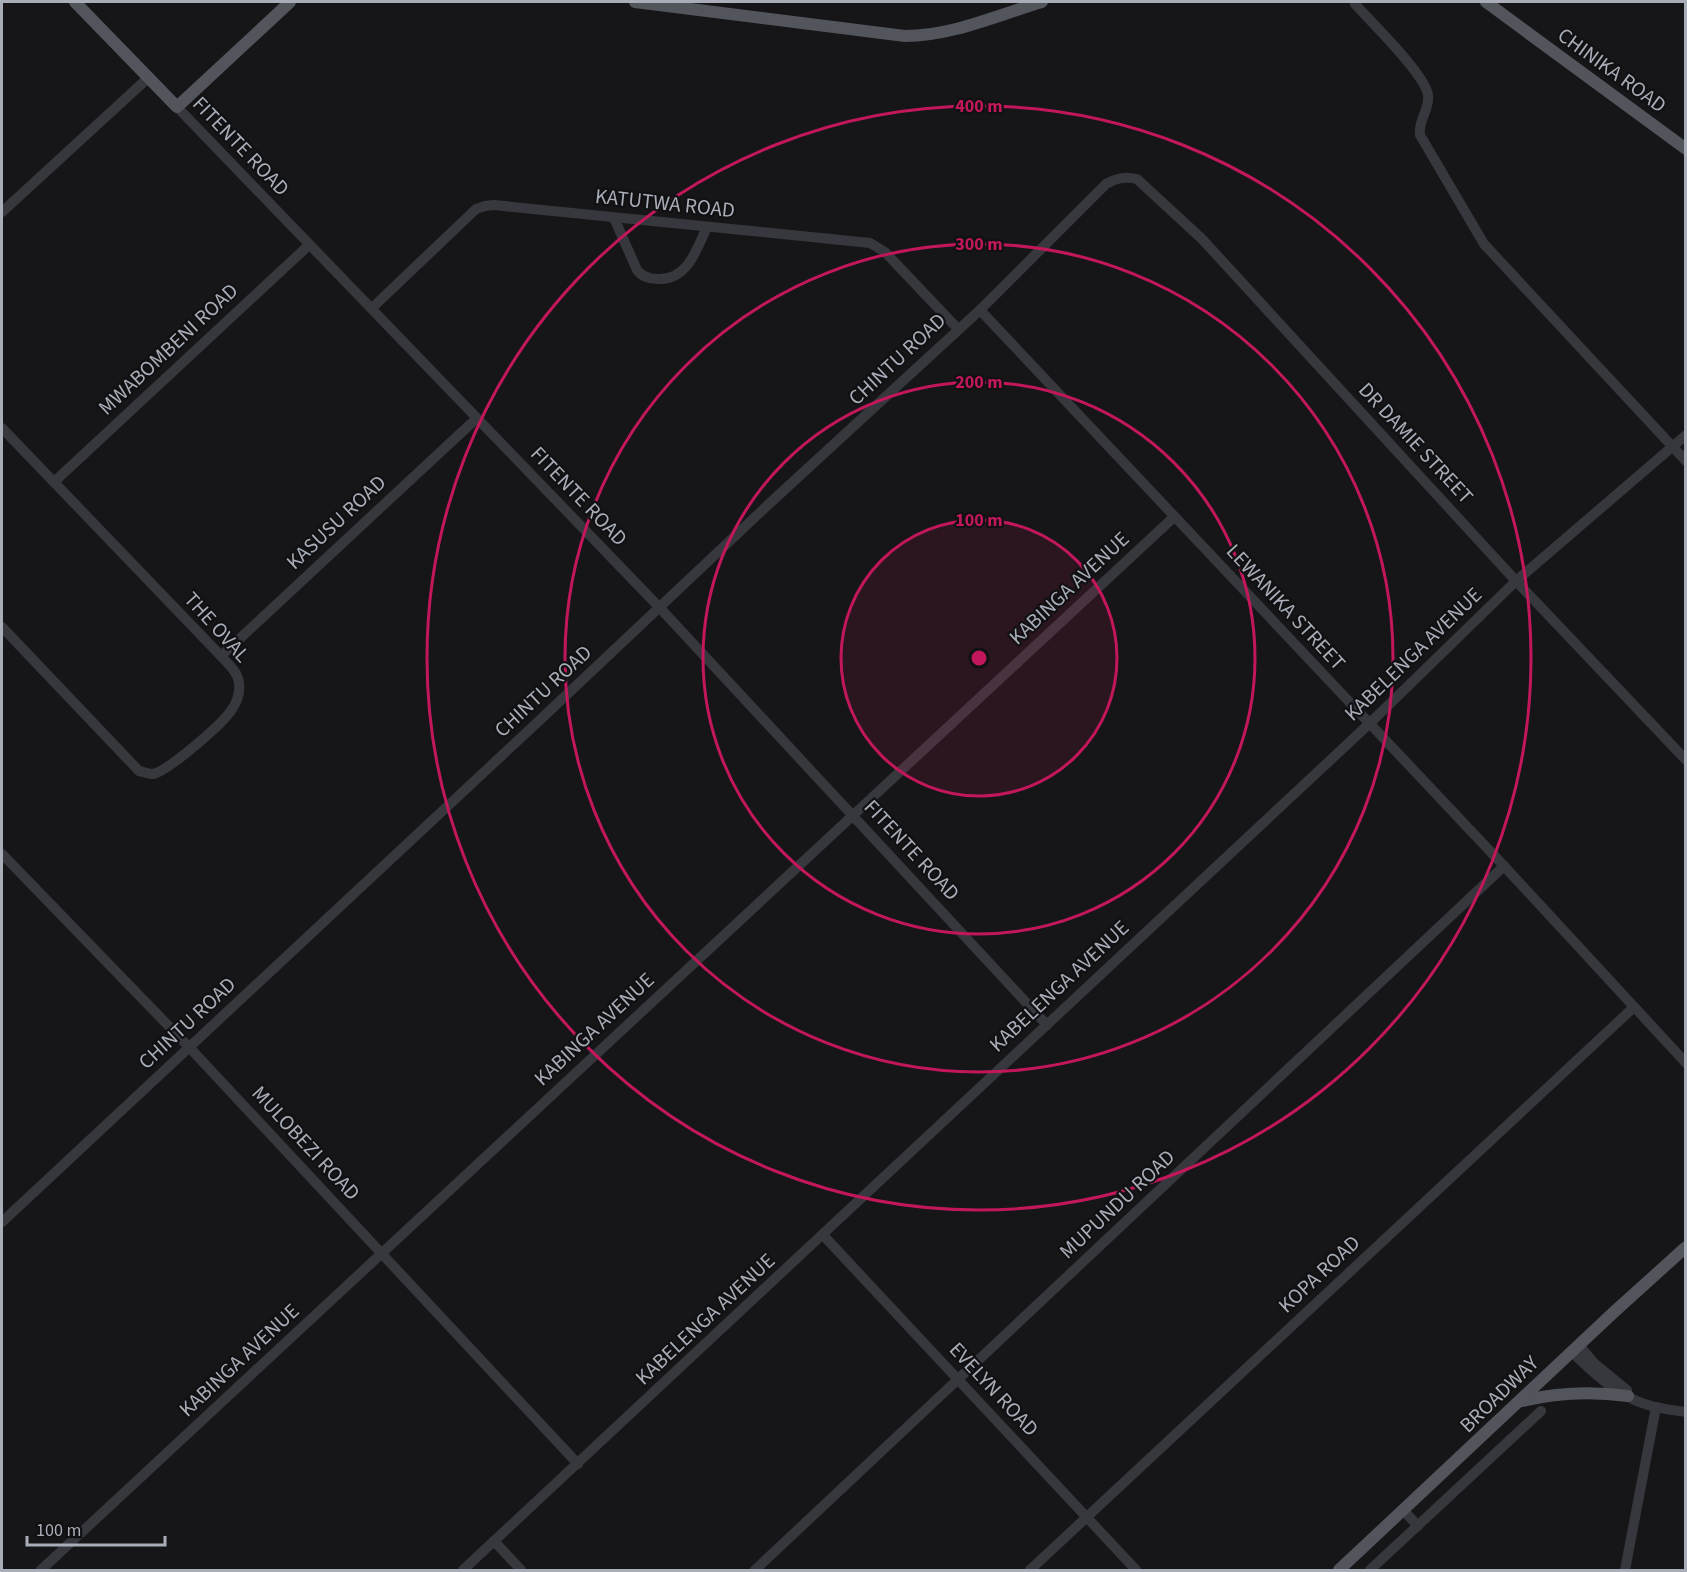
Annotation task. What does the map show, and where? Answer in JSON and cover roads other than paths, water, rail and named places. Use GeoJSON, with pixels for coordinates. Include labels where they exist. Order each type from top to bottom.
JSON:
{"type":"FeatureCollection","features":[{"type":"Feature","properties":{"kind":"main road","name":"FITENTE ROAD"},"geometry":{"type":"LineString","coordinates":[[75,2],[177,107]]}},
{"type":"Feature","properties":{"kind":"main road"},"geometry":{"type":"LineString","coordinates":[[177,107],[290,2]]}},
{"type":"Feature","properties":{"kind":"main road"},"geometry":{"type":"LineString","coordinates":[[635,2],[915,36],[942,33],[1042,2]]}},
{"type":"Feature","properties":{"kind":"main road","name":"CHINIKA ROAD"},"geometry":{"type":"LineString","coordinates":[[1486,2],[1686,149]]}},
{"type":"Feature","properties":{"kind":"main road","name":"BROADWAY"},"geometry":{"type":"LineString","coordinates":[[1341,1570],[1686,1247]]}},
{"type":"Feature","properties":{"kind":"main road"},"geometry":{"type":"LineString","coordinates":[[1521,1401],[1563,1393],[1585,1392],[1633,1398]]}},
{"type":"Feature","properties":{"kind":"street"},"geometry":{"type":"LineString","coordinates":[[1355,4],[1409,64],[1426,90],[1427,106],[1419,126],[1420,135],[1479,238],[1686,460]]}},
{"type":"Feature","properties":{"kind":"street"},"geometry":{"type":"LineString","coordinates":[[2,212],[148,78]]}},
{"type":"Feature","properties":{"kind":"street","name":"FITENTE ROAD"},"geometry":{"type":"LineString","coordinates":[[177,107],[660,608],[1047,1025]]}},
{"type":"Feature","properties":{"kind":"street","name":"DR DAMIE STREET"},"geometry":{"type":"LineString","coordinates":[[1106,184],[1127,176],[1137,179],[1202,239],[1516,581],[1686,760]]}},
{"type":"Feature","properties":{"kind":"street","name":"CHINTU ROAD"},"geometry":{"type":"LineString","coordinates":[[2,1222],[980,310],[1106,184]]}},
{"type":"Feature","properties":{"kind":"street","name":"KATUTWA ROAD"},"geometry":{"type":"LineString","coordinates":[[372,308],[476,209],[485,206],[870,243],[885,252],[958,329]]}},
{"type":"Feature","properties":{"kind":"street"},"geometry":{"type":"LineString","coordinates":[[614,218],[637,270],[643,276],[657,279],[670,279],[680,275],[691,260],[707,227]]}},
{"type":"Feature","properties":{"kind":"street","name":"MWABOMBENI ROAD"},"geometry":{"type":"LineString","coordinates":[[54,482],[309,245]]}},
{"type":"Feature","properties":{"kind":"street","name":"LEWANIKA STREET"},"geometry":{"type":"LineString","coordinates":[[980,310],[1504,866],[1686,1063]]}},
{"type":"Feature","properties":{"kind":"street","name":"KASUSU ROAD"},"geometry":{"type":"LineString","coordinates":[[221,656],[477,418]]}},
{"type":"Feature","properties":{"kind":"street","name":"THE OVAL"},"geometry":{"type":"LineString","coordinates":[[2,428],[234,670],[239,682],[238,696],[231,711],[182,757],[164,770],[151,774],[140,771],[2,627]]}},
{"type":"Feature","properties":{"kind":"street","name":"KABELENGA AVENUE"},"geometry":{"type":"LineString","coordinates":[[463,1570],[1369,724],[1516,581],[1686,435]]}},
{"type":"Feature","properties":{"kind":"street","name":"KABINGA AVENUE"},"geometry":{"type":"LineString","coordinates":[[42,1570],[1174,517]]}},
{"type":"Feature","properties":{"kind":"street","name":"MULOBEZI ROAD"},"geometry":{"type":"LineString","coordinates":[[3,859],[189,1047],[578,1464]]}},
{"type":"Feature","properties":{"kind":"street","name":"MUPUNDU ROAD"},"geometry":{"type":"LineString","coordinates":[[755,1570],[1504,866]]}},
{"type":"Feature","properties":{"kind":"street","name":"KOPA ROAD"},"geometry":{"type":"LineString","coordinates":[[1030,1570],[1634,1007]]}},
{"type":"Feature","properties":{"kind":"street","name":"EVELYN ROAD"},"geometry":{"type":"LineString","coordinates":[[823,1235],[1137,1570]]}},
{"type":"Feature","properties":{"kind":"street"},"geometry":{"type":"LineString","coordinates":[[1575,1349],[1633,1398],[1656,1407],[1686,1412]]}},
{"type":"Feature","properties":{"kind":"street"},"geometry":{"type":"LineString","coordinates":[[1625,1570],[1656,1407]]}},
{"type":"Feature","properties":{"kind":"street"},"geometry":{"type":"LineString","coordinates":[[1370,1570],[1541,1411]]}},
{"type":"Feature","properties":{"kind":"street"},"geometry":{"type":"LineString","coordinates":[[1404,1511],[1418,1526]]}},
{"type":"Feature","properties":{"kind":"street"},"geometry":{"type":"LineString","coordinates":[[494,1541],[521,1570]]}}]}
